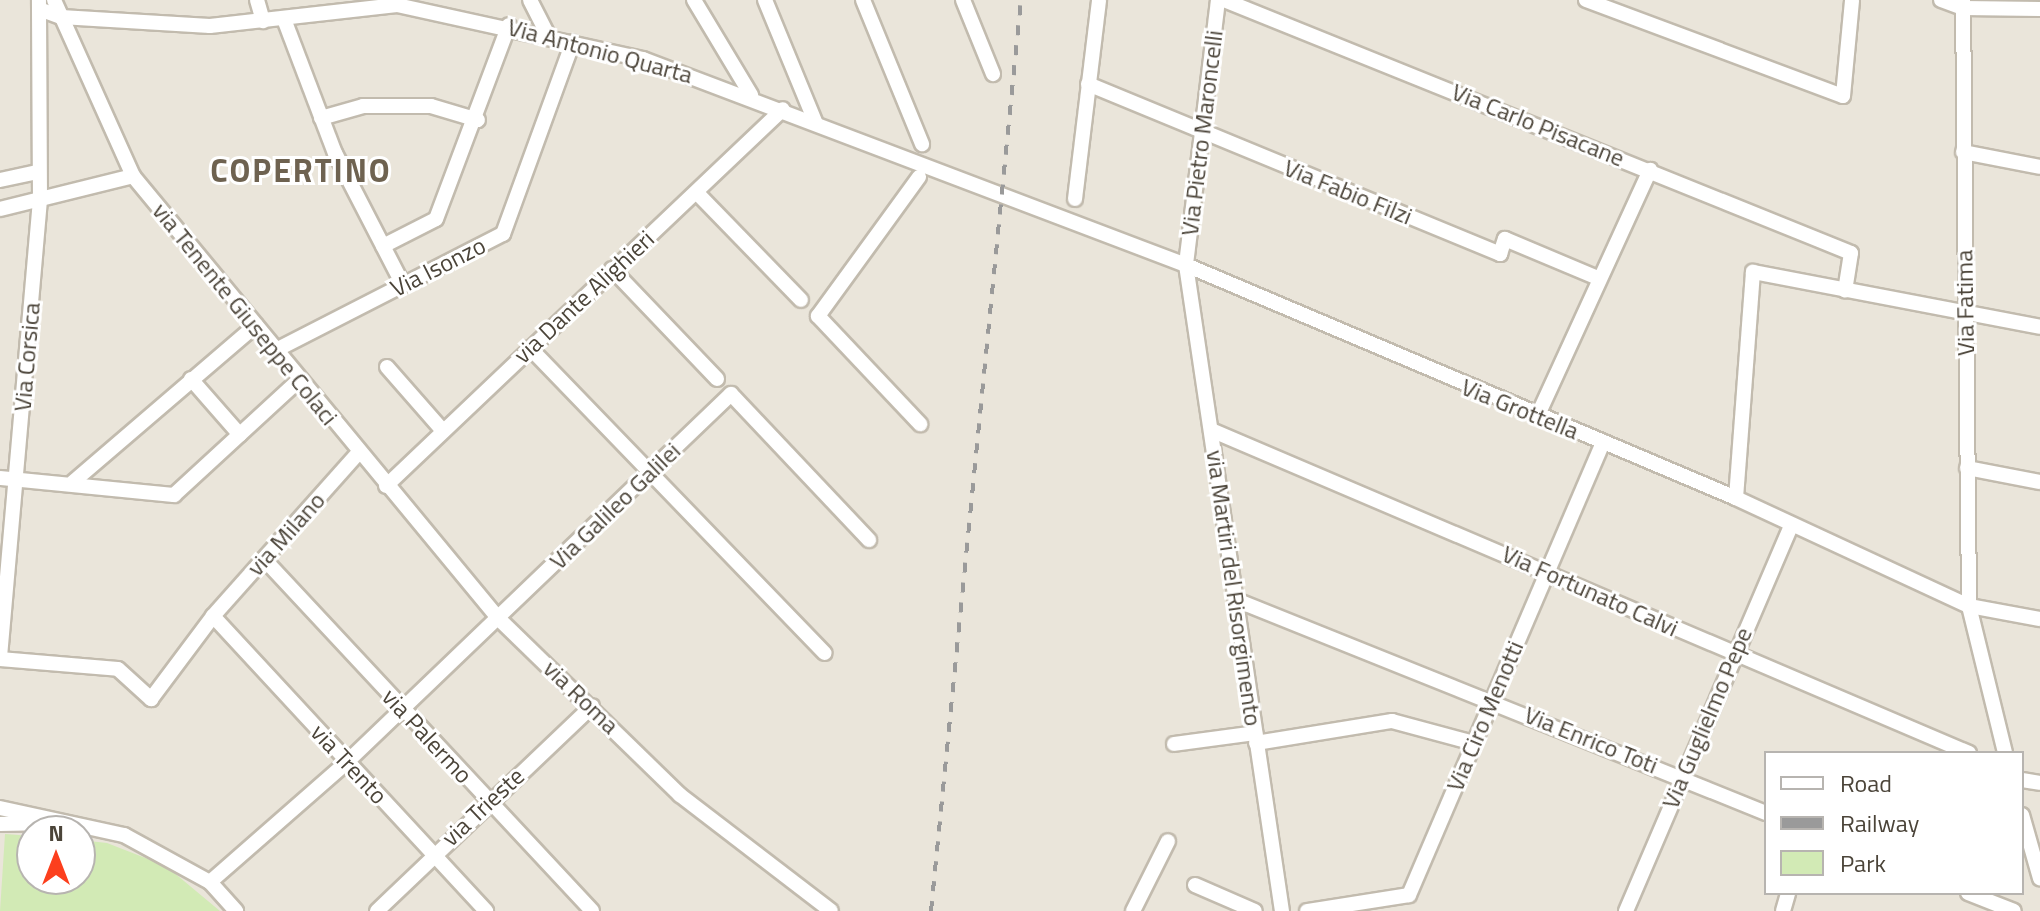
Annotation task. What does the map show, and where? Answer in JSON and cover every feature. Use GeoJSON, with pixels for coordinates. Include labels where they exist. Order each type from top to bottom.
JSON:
{"type":"FeatureCollection","features":[{"type":"Feature","properties":{"kind":"street","name":"via Tenente Giuseppe Colaci"},"geometry":{"type":"LineString","coordinates":[[54,0],[133,176],[358,453]]}},
{"type":"Feature","properties":{"kind":"street"},"geometry":{"type":"LineString","coordinates":[[257,0],[263,21]]}},
{"type":"Feature","properties":{"kind":"street"},"geometry":{"type":"LineString","coordinates":[[530,0],[548,35]]}},
{"type":"Feature","properties":{"kind":"street"},"geometry":{"type":"LineString","coordinates":[[694,0],[751,95]]}},
{"type":"Feature","properties":{"kind":"street"},"geometry":{"type":"LineString","coordinates":[[765,0],[816,124]]}},
{"type":"Feature","properties":{"kind":"street"},"geometry":{"type":"LineString","coordinates":[[863,0],[922,144]]}},
{"type":"Feature","properties":{"kind":"street"},"geometry":{"type":"LineString","coordinates":[[963,0],[993,74]]}},
{"type":"Feature","properties":{"kind":"street"},"geometry":{"type":"LineString","coordinates":[[1075,199],[1099,0]]}},
{"type":"Feature","properties":{"kind":"street","name":"Via Pietro Maroncelli"},"geometry":{"type":"LineString","coordinates":[[1186,265],[1221,0]]}},
{"type":"Feature","properties":{"kind":"street","name":"Via Carlo Pisacane"},"geometry":{"type":"LineString","coordinates":[[1221,0],[1851,253],[1845,291]]}},
{"type":"Feature","properties":{"kind":"street"},"geometry":{"type":"LineString","coordinates":[[1586,0],[1843,96],[1852,0]]}},
{"type":"Feature","properties":{"kind":"street"},"geometry":{"type":"LineString","coordinates":[[1941,0],[2040,9]]}},
{"type":"Feature","properties":{"kind":"street","name":"Via Antonio Quarta"},"geometry":{"type":"LineString","coordinates":[[39,5],[63,22],[210,26],[284,19],[394,2],[548,35],[751,95],[816,124],[1001,192]]}},
{"type":"Feature","properties":{"kind":"street","name":"Via Fatima"},"geometry":{"type":"LineString","coordinates":[[1963,4],[1969,606],[2005,751]]}},
{"type":"Feature","properties":{"kind":"street","name":"Via Corsica"},"geometry":{"type":"LineString","coordinates":[[0,658],[3,577],[17,479],[40,200],[39,5]]}},
{"type":"Feature","properties":{"kind":"street"},"geometry":{"type":"LineString","coordinates":[[284,19],[321,118],[403,285]]}},
{"type":"Feature","properties":{"kind":"street"},"geometry":{"type":"LineString","coordinates":[[40,28],[63,22]]}},
{"type":"Feature","properties":{"kind":"street"},"geometry":{"type":"LineString","coordinates":[[383,246],[436,219],[478,120],[509,25]]}},
{"type":"Feature","properties":{"kind":"street","name":"Via Isonzo"},"geometry":{"type":"LineString","coordinates":[[276,350],[503,234],[573,42]]}},
{"type":"Feature","properties":{"kind":"street","name":"Via Fabio Filzi"},"geometry":{"type":"LineString","coordinates":[[1088,84],[1500,254],[1505,239],[1598,278]]}},
{"type":"Feature","properties":{"kind":"street"},"geometry":{"type":"LineString","coordinates":[[321,118],[363,106],[431,106],[478,120]]}},
{"type":"Feature","properties":{"kind":"street","name":"via Dante Alighieri"},"geometry":{"type":"LineString","coordinates":[[386,486],[783,109]]}},
{"type":"Feature","properties":{"kind":"street"},"geometry":{"type":"LineString","coordinates":[[1963,152],[2040,167]]}},
{"type":"Feature","properties":{"kind":"street"},"geometry":{"type":"LineString","coordinates":[[1537,417],[1650,170]]}},
{"type":"Feature","properties":{"kind":"street"},"geometry":{"type":"LineString","coordinates":[[0,180],[39,172]]}},
{"type":"Feature","properties":{"kind":"street"},"geometry":{"type":"LineString","coordinates":[[0,209],[133,176]]}},
{"type":"Feature","properties":{"kind":"street"},"geometry":{"type":"LineString","coordinates":[[919,177],[818,316],[920,424]]}},
{"type":"Feature","properties":{"kind":"street","name":"Via Grottella"},"geometry":{"type":"LineString","coordinates":[[1001,192],[1186,265],[1537,417],[1736,498],[1969,606],[2040,619]]}},
{"type":"Feature","properties":{"kind":"street"},"geometry":{"type":"LineString","coordinates":[[697,193],[801,300]]}},
{"type":"Feature","properties":{"kind":"street","name":"via Martiri del Risorgimento"},"geometry":{"type":"LineString","coordinates":[[1186,265],[1282,911]]}},
{"type":"Feature","properties":{"kind":"street"},"geometry":{"type":"LineString","coordinates":[[612,269],[717,379]]}},
{"type":"Feature","properties":{"kind":"street"},"geometry":{"type":"LineString","coordinates":[[1736,498],[1753,272],[1791,282],[2040,327]]}},
{"type":"Feature","properties":{"kind":"street"},"geometry":{"type":"LineString","coordinates":[[73,482],[256,325]]}},
{"type":"Feature","properties":{"kind":"street"},"geometry":{"type":"LineString","coordinates":[[530,348],[825,653]]}},
{"type":"Feature","properties":{"kind":"street"},"geometry":{"type":"LineString","coordinates":[[387,367],[443,431]]}},
{"type":"Feature","properties":{"kind":"street"},"geometry":{"type":"LineString","coordinates":[[191,379],[240,435]]}},
{"type":"Feature","properties":{"kind":"street"},"geometry":{"type":"LineString","coordinates":[[0,478],[73,482],[174,495],[300,379]]}},
{"type":"Feature","properties":{"kind":"street","name":"Via Galileo Galilei"},"geometry":{"type":"LineString","coordinates":[[210,882],[347,762],[731,394],[869,540]]}},
{"type":"Feature","properties":{"kind":"street","name":"Via Fortunato Calvi"},"geometry":{"type":"LineString","coordinates":[[1211,430],[1964,751]]}},
{"type":"Feature","properties":{"kind":"street","name":"Via Ciro Menotti"},"geometry":{"type":"LineString","coordinates":[[1307,911],[1409,895],[1603,442]]}},
{"type":"Feature","properties":{"kind":"street","name":"via Roma"},"geometry":{"type":"LineString","coordinates":[[358,453],[498,618],[592,706],[680,795],[831,911]]}},
{"type":"Feature","properties":{"kind":"street","name":"via Milano"},"geometry":{"type":"LineString","coordinates":[[0,658],[118,669],[151,699],[213,616],[358,453]]}},
{"type":"Feature","properties":{"kind":"street"},"geometry":{"type":"LineString","coordinates":[[1967,468],[2040,482]]}},
{"type":"Feature","properties":{"kind":"street","name":"Via Guglielmo Pepe"},"geometry":{"type":"LineString","coordinates":[[1626,911],[1733,654],[1791,526]]}},
{"type":"Feature","properties":{"kind":"street","name":"via Palermo"},"geometry":{"type":"LineString","coordinates":[[264,559],[487,802],[592,911]]}},
{"type":"Feature","properties":{"kind":"street","name":"Via Enrico Toti"},"geometry":{"type":"LineString","coordinates":[[1236,600],[1764,812]]}},
{"type":"Feature","properties":{"kind":"street","name":"via Trento"},"geometry":{"type":"LineString","coordinates":[[213,616],[486,911]]}},
{"type":"Feature","properties":{"kind":"street","name":"via Trieste"},"geometry":{"type":"LineString","coordinates":[[377,911],[487,802],[592,706]]}},
{"type":"Feature","properties":{"kind":"street"},"geometry":{"type":"LineString","coordinates":[[1174,744],[1256,738],[1392,721],[1474,743]]}},
{"type":"Feature","properties":{"kind":"street"},"geometry":{"type":"LineString","coordinates":[[0,808],[30,815]]}},
{"type":"Feature","properties":{"kind":"street"},"geometry":{"type":"LineString","coordinates":[[2024,822],[2040,878]]}},
{"type":"Feature","properties":{"kind":"street"},"geometry":{"type":"LineString","coordinates":[[96,829],[124,835],[210,882],[236,911]]}},
{"type":"Feature","properties":{"kind":"street"},"geometry":{"type":"LineString","coordinates":[[1133,911],[1168,841]]}},
{"type":"Feature","properties":{"kind":"street"},"geometry":{"type":"LineString","coordinates":[[1195,885],[1255,911]]}},
{"type":"Feature","properties":{"kind":"street"},"geometry":{"type":"LineString","coordinates":[[1973,895],[2014,911]]}},
{"type":"Feature","properties":{"kind":"shaded area"},"geometry":{"type":"Polygon","coordinates":[[[0,0],[2040,0],[2040,911],[0,911],[0,0]]]}},
{"type":"Feature","properties":{"kind":"green space"},"geometry":{"type":"Polygon","coordinates":[[[5,834],[16,835],[16,895],[96,895],[96,842],[107,843],[166,866],[220,911],[0,911],[5,834]]]}},
{"type":"Feature","properties":{"kind":"railway"},"geometry":{"type":"LineString","coordinates":[[931,911],[1021,0]]}},
{"type":"Feature","properties":{"kind":"district","name":"COPERTINO"},"geometry":{"type":"Point","coordinates":[301,170]}}]}
